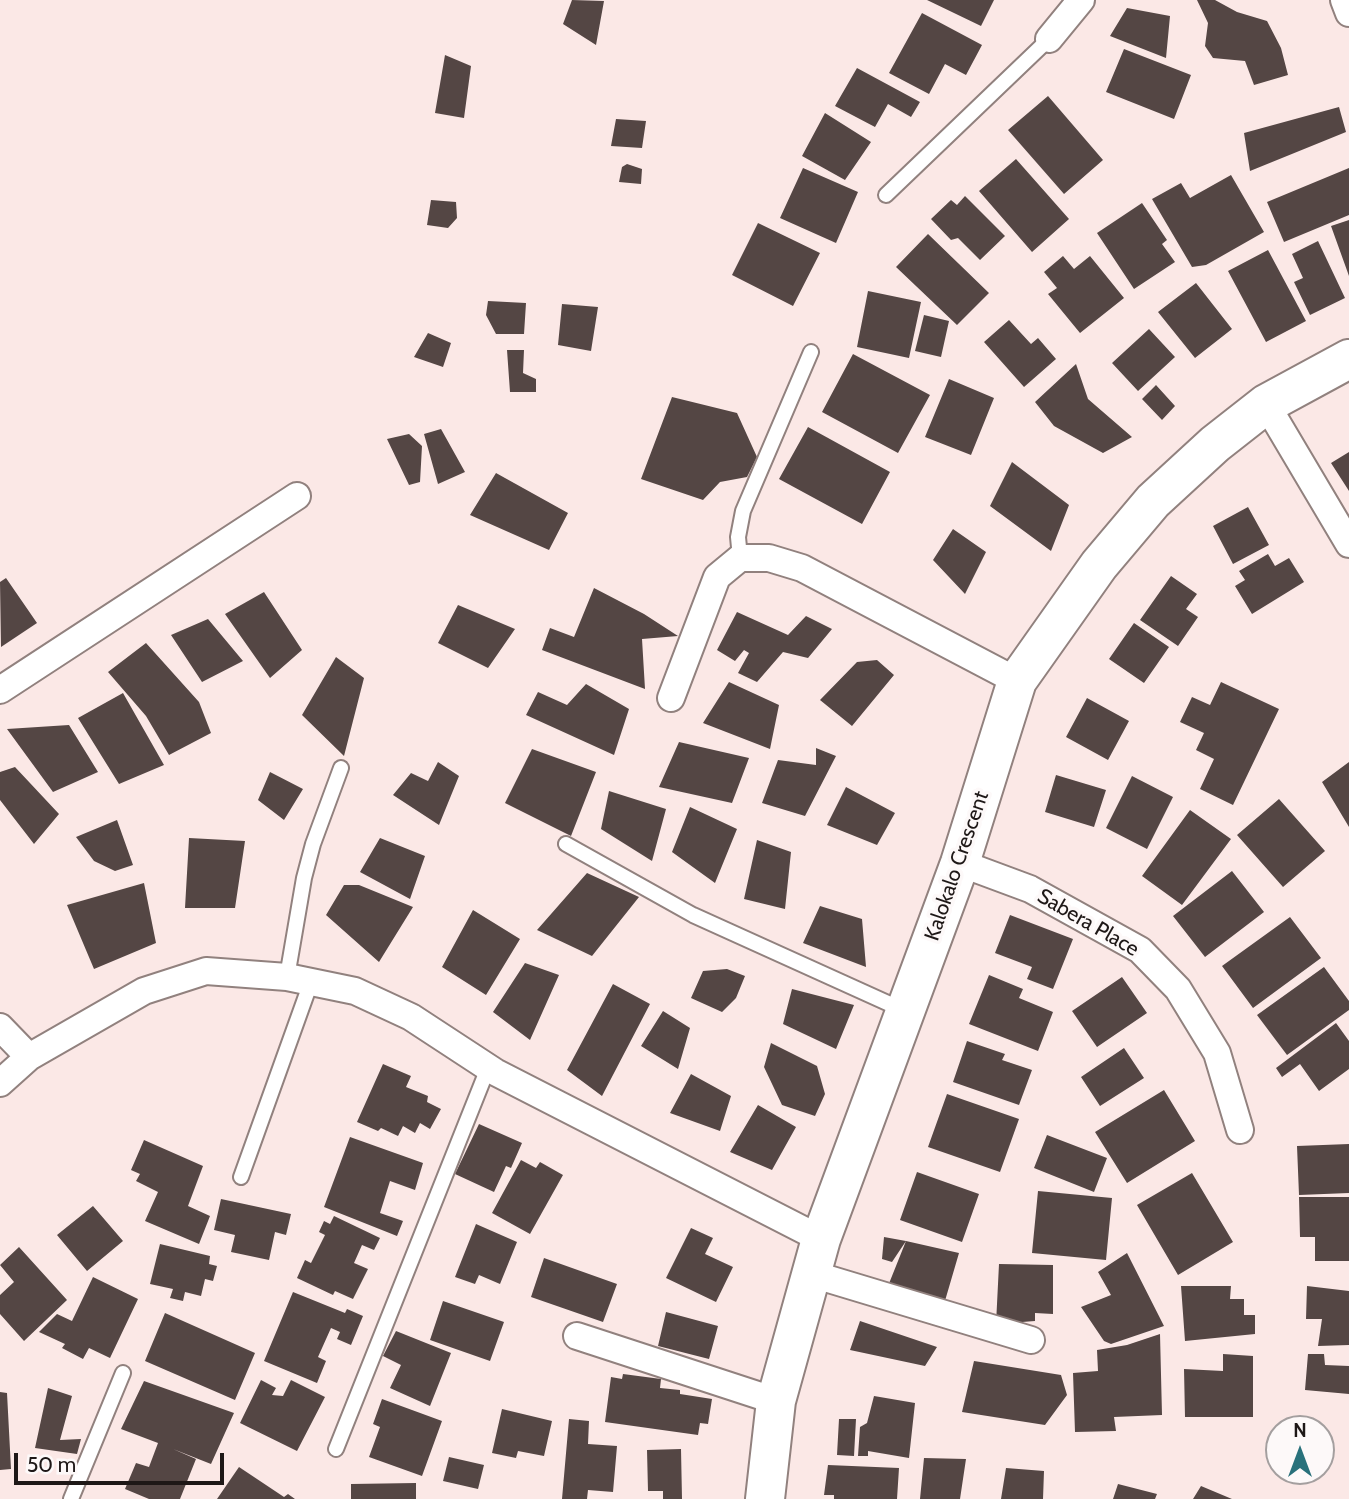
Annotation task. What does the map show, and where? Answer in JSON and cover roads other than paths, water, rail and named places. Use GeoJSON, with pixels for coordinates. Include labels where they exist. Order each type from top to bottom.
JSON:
{"type":"FeatureCollection","features":[{"type":"Feature","properties":{"kind":"street"},"geometry":{"type":"LineString","coordinates":[[1049,39],[1081,0]]}},
{"type":"Feature","properties":{"kind":"street"},"geometry":{"type":"LineString","coordinates":[[1344,0],[1349,13]]}},
{"type":"Feature","properties":{"kind":"street","name":"Kalokalo Crescent"},"geometry":{"type":"LineString","coordinates":[[765,1499],[776,1401],[816,1256],[960,863],[1017,681],[1099,565],[1153,501],[1215,444],[1266,404],[1349,359]]}},
{"type":"Feature","properties":{"kind":"street"},"geometry":{"type":"LineString","coordinates":[[1266,404],[1349,544]]}},
{"type":"Feature","properties":{"kind":"street"},"geometry":{"type":"LineString","coordinates":[[0,690],[297,496]]}},
{"type":"Feature","properties":{"kind":"street"},"geometry":{"type":"LineString","coordinates":[[671,698],[717,577],[740,558],[769,558],[802,568],[1017,681]]}},
{"type":"Feature","properties":{"kind":"street","name":"Sabera Place"},"geometry":{"type":"LineString","coordinates":[[960,863],[1030,889],[1140,950],[1178,989],[1217,1053],[1240,1130]]}},
{"type":"Feature","properties":{"kind":"street"},"geometry":{"type":"LineString","coordinates":[[0,1083],[29,1057],[144,990],[206,971],[299,979],[355,990],[411,1017],[488,1068],[816,1256],[1031,1340]]}},
{"type":"Feature","properties":{"kind":"street"},"geometry":{"type":"LineString","coordinates":[[0,1027],[29,1057]]}},
{"type":"Feature","properties":{"kind":"street"},"geometry":{"type":"LineString","coordinates":[[577,1336],[776,1401]]}},
{"type":"Feature","properties":{"kind":"lane"},"geometry":{"type":"LineString","coordinates":[[887,195],[1049,39]]}},
{"type":"Feature","properties":{"kind":"lane"},"geometry":{"type":"LineString","coordinates":[[740,558],[738,537],[743,511],[811,352]]}},
{"type":"Feature","properties":{"kind":"lane"},"geometry":{"type":"LineString","coordinates":[[241,1177],[299,979],[310,855],[341,768]]}},
{"type":"Feature","properties":{"kind":"lane"},"geometry":{"type":"LineString","coordinates":[[566,844],[693,915],[905,1011]]}},
{"type":"Feature","properties":{"kind":"lane"},"geometry":{"type":"LineString","coordinates":[[336,1449],[488,1068]]}},
{"type":"Feature","properties":{"kind":"lane"},"geometry":{"type":"LineString","coordinates":[[71,1499],[123,1373]]}}]}
